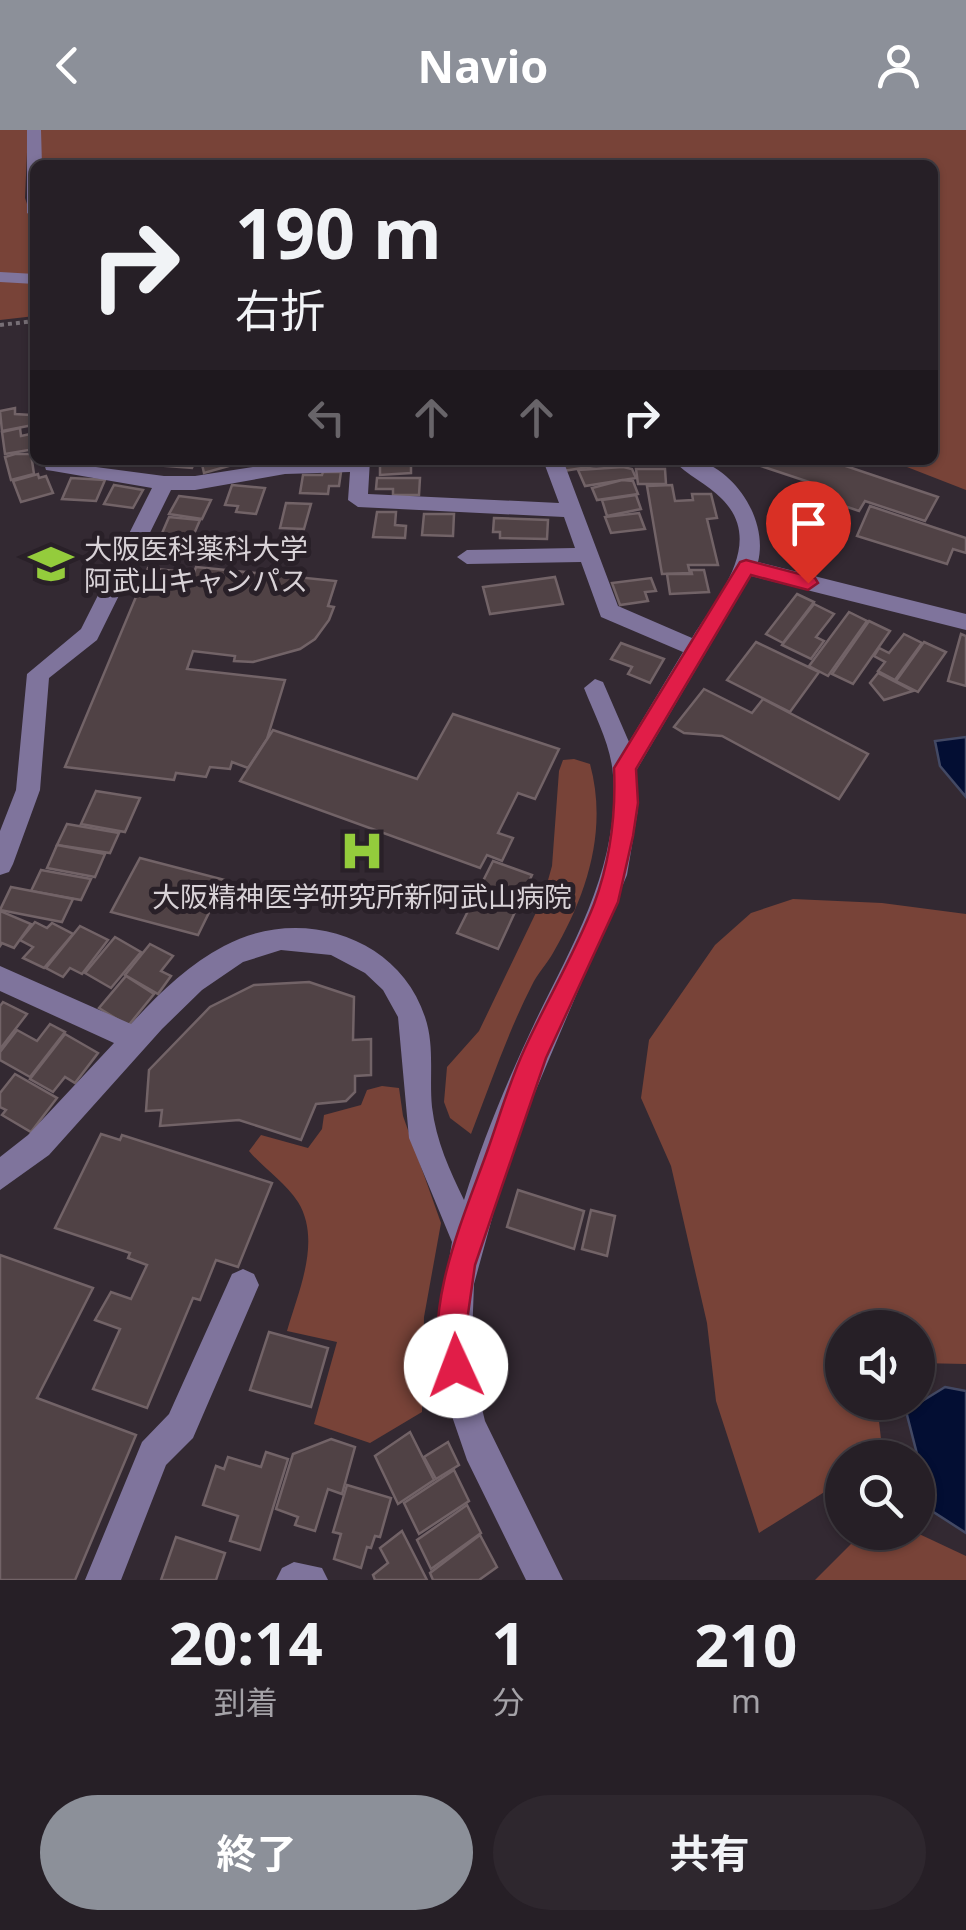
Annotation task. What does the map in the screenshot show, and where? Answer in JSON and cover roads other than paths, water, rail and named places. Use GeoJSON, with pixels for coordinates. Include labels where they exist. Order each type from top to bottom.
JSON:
{"type":"FeatureCollection","features":[{"type":"Feature","properties":{"kind":"street"},"geometry":{"type":"LineString","coordinates":[[34,130],[34,160]]}},
{"type":"Feature","properties":{"kind":"street"},"geometry":{"type":"LineString","coordinates":[[0,277],[30,279]]}},
{"type":"Feature","properties":{"kind":"street"},"geometry":{"type":"LineString","coordinates":[[60,465],[164,483],[322,465]]}},
{"type":"Feature","properties":{"kind":"street"},"geometry":{"type":"LineString","coordinates":[[359,465],[358,500],[574,511]]}},
{"type":"Feature","properties":{"kind":"street"},"geometry":{"type":"LineString","coordinates":[[555,465],[608,612],[697,649]]}},
{"type":"Feature","properties":{"kind":"street"},"geometry":{"type":"LineString","coordinates":[[625,768],[746,567],[752,539],[744,510],[723,486],[691,465]]}},
{"type":"Feature","properties":{"kind":"street"},"geometry":{"type":"LineString","coordinates":[[0,864],[28,790],[38,674],[90,634],[164,483]]}},
{"type":"Feature","properties":{"kind":"street"},"geometry":{"type":"LineString","coordinates":[[467,557],[590,556]]}},
{"type":"Feature","properties":{"kind":"street"},"geometry":{"type":"LineString","coordinates":[[746,567],[966,622]]}},
{"type":"Feature","properties":{"kind":"street"},"geometry":{"type":"LineString","coordinates":[[545,1580],[478,1446],[460,1394],[454,1314],[468,1242],[534,1057],[606,902],[622,836],[625,768],[594,688]]}},
{"type":"Feature","properties":{"kind":"street"},"geometry":{"type":"LineString","coordinates":[[6,1164],[90,1094],[202,971],[240,948],[304,938],[346,947],[364,956],[394,984],[408,1008],[417,1041],[420,1126],[468,1242]]}},
{"type":"Feature","properties":{"kind":"street"},"geometry":{"type":"LineString","coordinates":[[0,978],[137,1040]]}},
{"type":"Feature","properties":{"kind":"street"},"geometry":{"type":"LineString","coordinates":[[103,1580],[154,1454],[181,1426],[243,1285]]}},
{"type":"Feature","properties":{"kind":"street"},"geometry":{"type":"LineString","coordinates":[[294,1580],[310,1580]]}},
{"type":"Feature","properties":{"kind":"water"},"geometry":{"type":"Polygon","coordinates":[[[966,737],[966,797],[940,766],[935,741],[966,737]]]}},
{"type":"Feature","properties":{"kind":"water"},"geometry":{"type":"Polygon","coordinates":[[[945,1387],[966,1391],[966,1533],[935,1513],[935,1440],[913,1440],[908,1420],[935,1420],[935,1393],[945,1387]]]}},
{"type":"Feature","properties":{"kind":"place","name":"大阪医科薬科大学 阿武山キャンパス"},"geometry":{"type":"Point","coordinates":[51,564]}},
{"type":"Feature","properties":{"kind":"place","name":"大阪精神医学研究所新阿武山病院"},"geometry":{"type":"Point","coordinates":[362,851]}}]}
